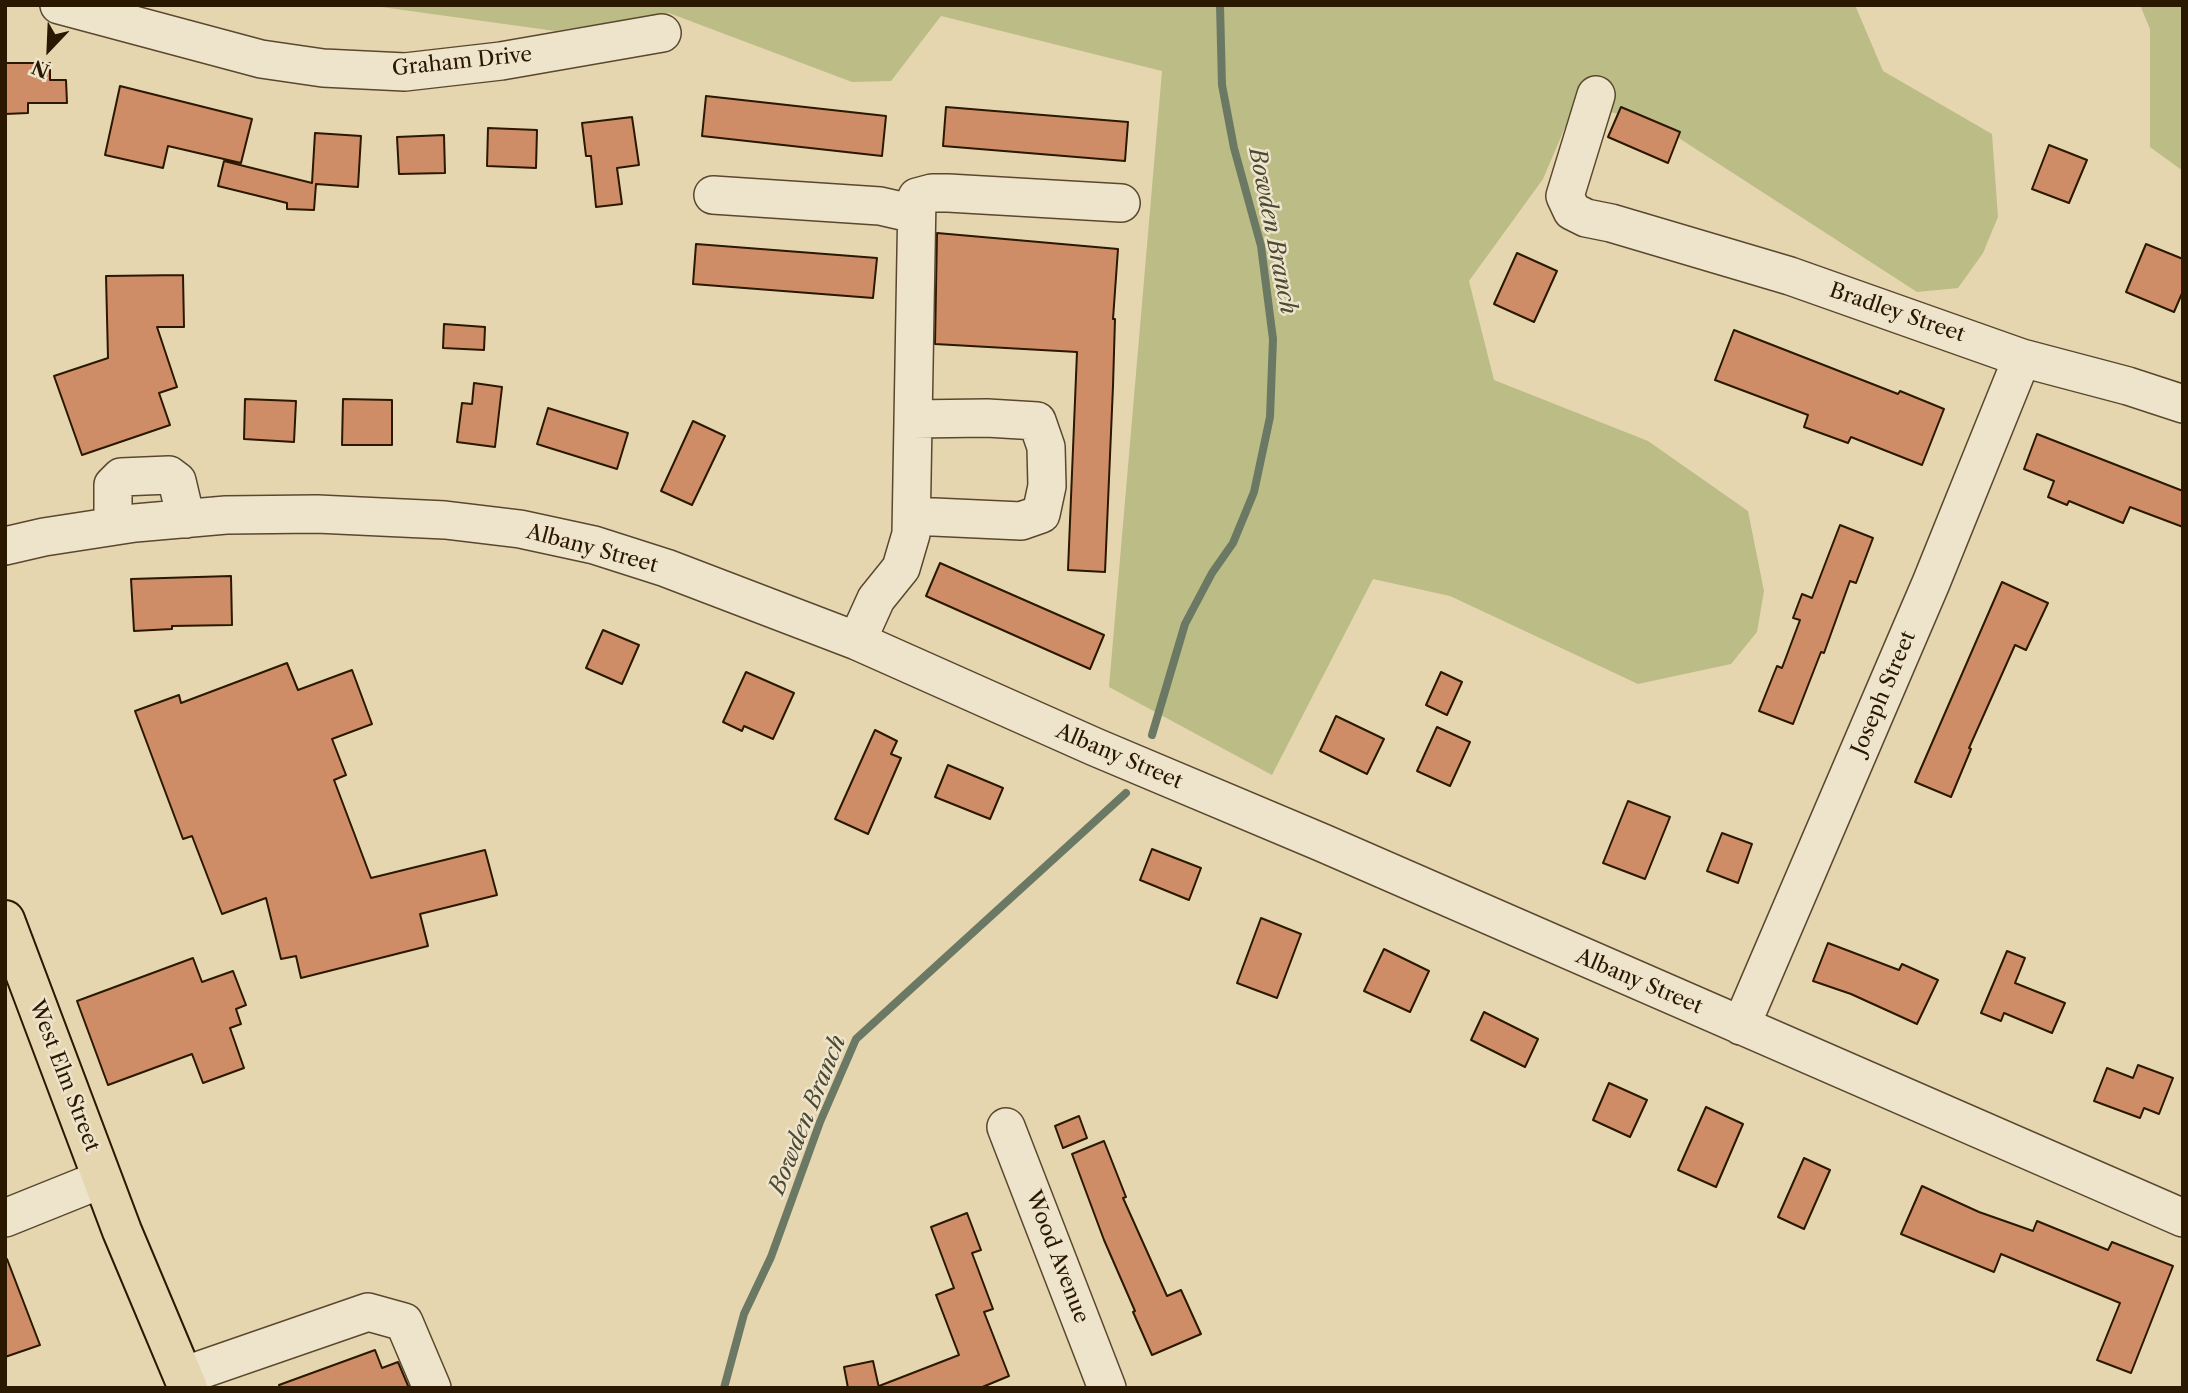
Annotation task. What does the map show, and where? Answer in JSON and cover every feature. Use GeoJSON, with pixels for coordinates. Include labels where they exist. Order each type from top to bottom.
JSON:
{"type":"FeatureCollection","features":[{"type":"Feature","properties":{"kind":"highway","name":"West Elm Street"},"geometry":{"type":"LineString","coordinates":[[5,920],[122,1231],[185,1382]]}},
{"type":"Feature","properties":{"kind":"street","name":"Graham Drive"},"geometry":{"type":"LineString","coordinates":[[59,5],[261,59],[323,68],[405,72],[501,61],[662,33]]}},
{"type":"Feature","properties":{"kind":"street","name":"Bradley Street"},"geometry":{"type":"LineString","coordinates":[[1596,95],[1565,196],[1572,211],[1586,218],[1790,275],[2022,358],[2183,404]]}},
{"type":"Feature","properties":{"kind":"street"},"geometry":{"type":"LineString","coordinates":[[856,641],[876,599],[901,568],[911,534],[917,197],[932,193],[1121,202]]}},
{"type":"Feature","properties":{"kind":"street"},"geometry":{"type":"LineString","coordinates":[[713,195],[880,206],[915,214]]}},
{"type":"Feature","properties":{"kind":"street","name":"Joseph Street"},"geometry":{"type":"LineString","coordinates":[[1741,1026],[1931,583],[2022,358]]}},
{"type":"Feature","properties":{"kind":"street"},"geometry":{"type":"LineString","coordinates":[[912,516],[1021,521],[1041,514],[1047,486],[1046,447],[1037,421],[987,418],[913,419]]}},
{"type":"Feature","properties":{"kind":"street","name":"Albany Street"},"geometry":{"type":"LineString","coordinates":[[5,546],[113,526],[226,515],[317,514],[445,520],[520,529],[594,545],[666,568],[856,641],[2183,1218]]}},
{"type":"Feature","properties":{"kind":"street","name":"Wood Avenue"},"geometry":{"type":"LineString","coordinates":[[1006,1127],[1107,1388]]}},
{"type":"Feature","properties":{"kind":"street"},"geometry":{"type":"LineString","coordinates":[[5,1218],[102,1179]]}},
{"type":"Feature","properties":{"kind":"street"},"geometry":{"type":"LineString","coordinates":[[185,1382],[368,1312],[404,1322],[432,1388]]}},
{"type":"Feature","properties":{"kind":"green space"},"geometry":{"type":"Polygon","coordinates":[[[367,5],[1855,5],[1883,71],[1992,134],[1998,217],[1983,253],[1958,288],[1917,292],[1654,122],[1575,104],[1543,179],[1469,281],[1494,380],[1648,441],[1748,511],[1764,591],[1757,632],[1731,664],[1638,684],[1450,596],[1373,579],[1272,775],[1109,687],[1162,71],[941,16],[891,81],[852,82],[669,13],[555,31],[367,5]]]}},
{"type":"Feature","properties":{"kind":"green space"},"geometry":{"type":"Polygon","coordinates":[[[2140,5],[2183,5],[2183,171],[2150,147],[2150,29],[2140,5]]]}},
{"type":"Feature","properties":{"kind":"building"},"geometry":{"type":"Polygon","coordinates":[[[5,63],[50,63],[50,80],[66,80],[67,103],[28,103],[28,113],[5,114],[5,63]]]}},
{"type":"Feature","properties":{"kind":"building"},"geometry":{"type":"Polygon","coordinates":[[[120,86],[252,119],[241,163],[168,146],[163,168],[105,155],[120,86]]]}},
{"type":"Feature","properties":{"kind":"building"},"geometry":{"type":"Polygon","coordinates":[[[706,96],[886,116],[882,156],[702,136],[706,96]]]}},
{"type":"Feature","properties":{"kind":"building"},"geometry":{"type":"Polygon","coordinates":[[[946,107],[1128,122],[1125,161],[943,146],[946,107]]]}},
{"type":"Feature","properties":{"kind":"building"},"geometry":{"type":"Polygon","coordinates":[[[1621,107],[1680,132],[1668,163],[1608,137],[1621,107]]]}},
{"type":"Feature","properties":{"kind":"building"},"geometry":{"type":"Polygon","coordinates":[[[632,117],[639,165],[617,168],[622,204],[596,207],[591,156],[586,156],[582,123],[632,117]]]}},
{"type":"Feature","properties":{"kind":"building"},"geometry":{"type":"Polygon","coordinates":[[[488,128],[537,130],[536,168],[487,166],[488,128]]]}},
{"type":"Feature","properties":{"kind":"building"},"geometry":{"type":"Polygon","coordinates":[[[315,133],[361,136],[358,187],[316,184],[314,210],[287,209],[287,203],[218,186],[224,161],[312,183],[315,133]]]}},
{"type":"Feature","properties":{"kind":"building"},"geometry":{"type":"Polygon","coordinates":[[[444,135],[445,173],[399,174],[397,137],[444,135]]]}},
{"type":"Feature","properties":{"kind":"building"},"geometry":{"type":"Polygon","coordinates":[[[2049,145],[2087,160],[2069,203],[2032,189],[2049,145]]]}},
{"type":"Feature","properties":{"kind":"building"},"geometry":{"type":"Polygon","coordinates":[[[937,233],[1118,249],[1113,319],[1113,386],[1105,572],[1068,570],[1077,352],[935,344],[937,233]]]}},
{"type":"Feature","properties":{"kind":"building"},"geometry":{"type":"Polygon","coordinates":[[[696,244],[877,258],[873,298],[693,284],[696,244]]]}},
{"type":"Feature","properties":{"kind":"building"},"geometry":{"type":"Polygon","coordinates":[[[2146,244],[2183,259],[2183,291],[2174,312],[2126,292],[2146,244]]]}},
{"type":"Feature","properties":{"kind":"building"},"geometry":{"type":"Polygon","coordinates":[[[1517,253],[1557,271],[1534,322],[1494,304],[1517,253]]]}},
{"type":"Feature","properties":{"kind":"building"},"geometry":{"type":"Polygon","coordinates":[[[183,275],[184,327],[157,327],[177,387],[159,393],[170,425],[82,455],[54,376],[108,358],[106,276],[183,275]]]}},
{"type":"Feature","properties":{"kind":"building"},"geometry":{"type":"Polygon","coordinates":[[[444,324],[485,327],[484,350],[443,348],[444,324]]]}},
{"type":"Feature","properties":{"kind":"building"},"geometry":{"type":"Polygon","coordinates":[[[1734,330],[1898,394],[1900,391],[1944,409],[1922,465],[1851,437],[1848,443],[1804,427],[1808,415],[1715,380],[1734,330]]]}},
{"type":"Feature","properties":{"kind":"building"},"geometry":{"type":"Polygon","coordinates":[[[474,383],[502,387],[495,447],[457,442],[462,403],[472,404],[474,383]]]}},
{"type":"Feature","properties":{"kind":"building"},"geometry":{"type":"Polygon","coordinates":[[[245,399],[296,401],[294,442],[244,439],[245,399]]]}},
{"type":"Feature","properties":{"kind":"building"},"geometry":{"type":"Polygon","coordinates":[[[343,399],[392,400],[392,445],[342,445],[343,399]]]}},
{"type":"Feature","properties":{"kind":"building"},"geometry":{"type":"Polygon","coordinates":[[[548,408],[628,433],[617,469],[537,444],[548,408]]]}},
{"type":"Feature","properties":{"kind":"building"},"geometry":{"type":"Polygon","coordinates":[[[693,421],[725,436],[692,505],[661,491],[693,421]]]}},
{"type":"Feature","properties":{"kind":"building"},"geometry":{"type":"Polygon","coordinates":[[[2037,434],[2183,491],[2183,527],[2130,507],[2123,523],[2069,501],[2067,505],[2048,497],[2054,481],[2024,469],[2037,434]]]}},
{"type":"Feature","properties":{"kind":"building"},"geometry":{"type":"Polygon","coordinates":[[[1840,525],[1873,538],[1856,583],[1850,581],[1824,653],[1821,652],[1793,724],[1759,711],[1777,666],[1782,668],[1800,620],[1793,618],[1802,594],[1812,598],[1840,525]]]}},
{"type":"Feature","properties":{"kind":"building"},"geometry":{"type":"Polygon","coordinates":[[[940,563],[1104,635],[1090,669],[926,596],[940,563]]]}},
{"type":"Feature","properties":{"kind":"building"},"geometry":{"type":"Polygon","coordinates":[[[231,576],[232,625],[172,626],[172,629],[134,631],[131,579],[231,576]]]}},
{"type":"Feature","properties":{"kind":"building"},"geometry":{"type":"Polygon","coordinates":[[[2002,582],[2048,603],[2026,650],[2015,645],[1969,748],[1971,749],[1951,797],[1915,782],[2002,582]]]}},
{"type":"Feature","properties":{"kind":"building"},"geometry":{"type":"Polygon","coordinates":[[[603,630],[639,645],[622,684],[586,668],[603,630]]]}},
{"type":"Feature","properties":{"kind":"building"},"geometry":{"type":"Polygon","coordinates":[[[287,663],[298,690],[352,670],[372,724],[332,739],[346,775],[334,780],[371,878],[485,850],[497,895],[420,914],[428,946],[301,978],[296,956],[281,959],[266,898],[222,914],[192,836],[183,839],[135,711],[179,695],[181,703],[287,663]]]}},
{"type":"Feature","properties":{"kind":"building"},"geometry":{"type":"Polygon","coordinates":[[[746,672],[794,693],[773,739],[744,726],[742,731],[723,722],[746,672]]]}},
{"type":"Feature","properties":{"kind":"building"},"geometry":{"type":"Polygon","coordinates":[[[1441,672],[1462,682],[1447,715],[1426,705],[1441,672]]]}},
{"type":"Feature","properties":{"kind":"building"},"geometry":{"type":"Polygon","coordinates":[[[1336,716],[1384,739],[1367,774],[1320,751],[1336,716]]]}},
{"type":"Feature","properties":{"kind":"building"},"geometry":{"type":"Polygon","coordinates":[[[1437,727],[1470,742],[1450,786],[1417,771],[1437,727]]]}},
{"type":"Feature","properties":{"kind":"building"},"geometry":{"type":"Polygon","coordinates":[[[875,730],[897,741],[891,754],[901,758],[868,834],[835,819],[875,730]]]}},
{"type":"Feature","properties":{"kind":"building"},"geometry":{"type":"Polygon","coordinates":[[[948,765],[1003,788],[990,819],[935,797],[948,765]]]}},
{"type":"Feature","properties":{"kind":"building"},"geometry":{"type":"Polygon","coordinates":[[[1628,801],[1670,817],[1645,879],[1603,863],[1628,801]]]}},
{"type":"Feature","properties":{"kind":"building"},"geometry":{"type":"Polygon","coordinates":[[[1722,833],[1752,844],[1738,883],[1707,871],[1722,833]]]}},
{"type":"Feature","properties":{"kind":"building"},"geometry":{"type":"Polygon","coordinates":[[[1152,849],[1201,868],[1189,900],[1140,880],[1152,849]]]}},
{"type":"Feature","properties":{"kind":"building"},"geometry":{"type":"Polygon","coordinates":[[[1261,918],[1301,934],[1277,998],[1237,983],[1261,918]]]}},
{"type":"Feature","properties":{"kind":"building"},"geometry":{"type":"Polygon","coordinates":[[[1828,943],[1899,970],[1902,964],[1938,980],[1917,1024],[1851,994],[1813,981],[1828,943]]]}},
{"type":"Feature","properties":{"kind":"building"},"geometry":{"type":"Polygon","coordinates":[[[1384,949],[1429,971],[1410,1012],[1364,991],[1384,949]]]}},
{"type":"Feature","properties":{"kind":"building"},"geometry":{"type":"Polygon","coordinates":[[[2007,951],[2025,958],[2015,983],[2065,1003],[2052,1033],[2004,1013],[2001,1021],[1981,1013],[2007,951]]]}},
{"type":"Feature","properties":{"kind":"building"},"geometry":{"type":"Polygon","coordinates":[[[193,958],[202,982],[233,971],[246,1005],[236,1009],[241,1024],[230,1028],[244,1068],[203,1083],[192,1054],[108,1085],[77,1001],[193,958]]]}},
{"type":"Feature","properties":{"kind":"building"},"geometry":{"type":"Polygon","coordinates":[[[1484,1012],[1538,1039],[1525,1067],[1471,1040],[1484,1012]]]}},
{"type":"Feature","properties":{"kind":"building"},"geometry":{"type":"Polygon","coordinates":[[[2138,1065],[2173,1078],[2159,1114],[2144,1108],[2140,1118],[2094,1101],[2107,1068],[2133,1078],[2138,1065]]]}},
{"type":"Feature","properties":{"kind":"building"},"geometry":{"type":"Polygon","coordinates":[[[1609,1083],[1647,1100],[1630,1137],[1593,1120],[1609,1083]]]}},
{"type":"Feature","properties":{"kind":"building"},"geometry":{"type":"Polygon","coordinates":[[[1706,1107],[1743,1124],[1716,1187],[1678,1170],[1706,1107]]]}},
{"type":"Feature","properties":{"kind":"building"},"geometry":{"type":"Polygon","coordinates":[[[1079,1116],[1087,1138],[1063,1148],[1055,1126],[1079,1116]]]}},
{"type":"Feature","properties":{"kind":"building"},"geometry":{"type":"Polygon","coordinates":[[[1104,1141],[1126,1197],[1123,1198],[1167,1296],[1181,1290],[1201,1334],[1152,1355],[1072,1154],[1104,1141]]]}},
{"type":"Feature","properties":{"kind":"building"},"geometry":{"type":"Polygon","coordinates":[[[1804,1158],[1830,1170],[1804,1229],[1778,1217],[1804,1158]]]}},
{"type":"Feature","properties":{"kind":"building"},"geometry":{"type":"Polygon","coordinates":[[[1922,1186],[1979,1212],[2033,1231],[2037,1221],[2108,1250],[2112,1242],[2173,1266],[2131,1373],[2097,1360],[2120,1303],[2001,1254],[1994,1272],[1901,1234],[1922,1186]]]}},
{"type":"Feature","properties":{"kind":"building"},"geometry":{"type":"Polygon","coordinates":[[[967,1213],[981,1250],[972,1253],[993,1309],[984,1312],[1009,1376],[980,1388],[879,1388],[959,1355],[936,1295],[954,1288],[931,1227],[967,1213]]]}},
{"type":"Feature","properties":{"kind":"building"},"geometry":{"type":"Polygon","coordinates":[[[5,1259],[40,1345],[5,1357],[5,1259]]]}},
{"type":"Feature","properties":{"kind":"building"},"geometry":{"type":"Polygon","coordinates":[[[375,1350],[382,1368],[398,1362],[409,1388],[280,1388],[279,1385],[375,1350]]]}},
{"type":"Feature","properties":{"kind":"building"},"geometry":{"type":"Polygon","coordinates":[[[873,1361],[879,1388],[848,1388],[844,1367],[873,1361]]]}},
{"type":"Feature","properties":{"kind":"waterway","name":"Bowden Branch"},"geometry":{"type":"LineString","coordinates":[[1152,735],[1185,624],[1212,573],[1233,543],[1254,492],[1270,417],[1273,339],[1261,246],[1234,148],[1222,85],[1220,5]]}},
{"type":"Feature","properties":{"kind":"waterway","name":"Bowden Branch"},"geometry":{"type":"LineString","coordinates":[[724,1388],[744,1314],[771,1257],[820,1122],[856,1039],[1126,793]]}}]}
